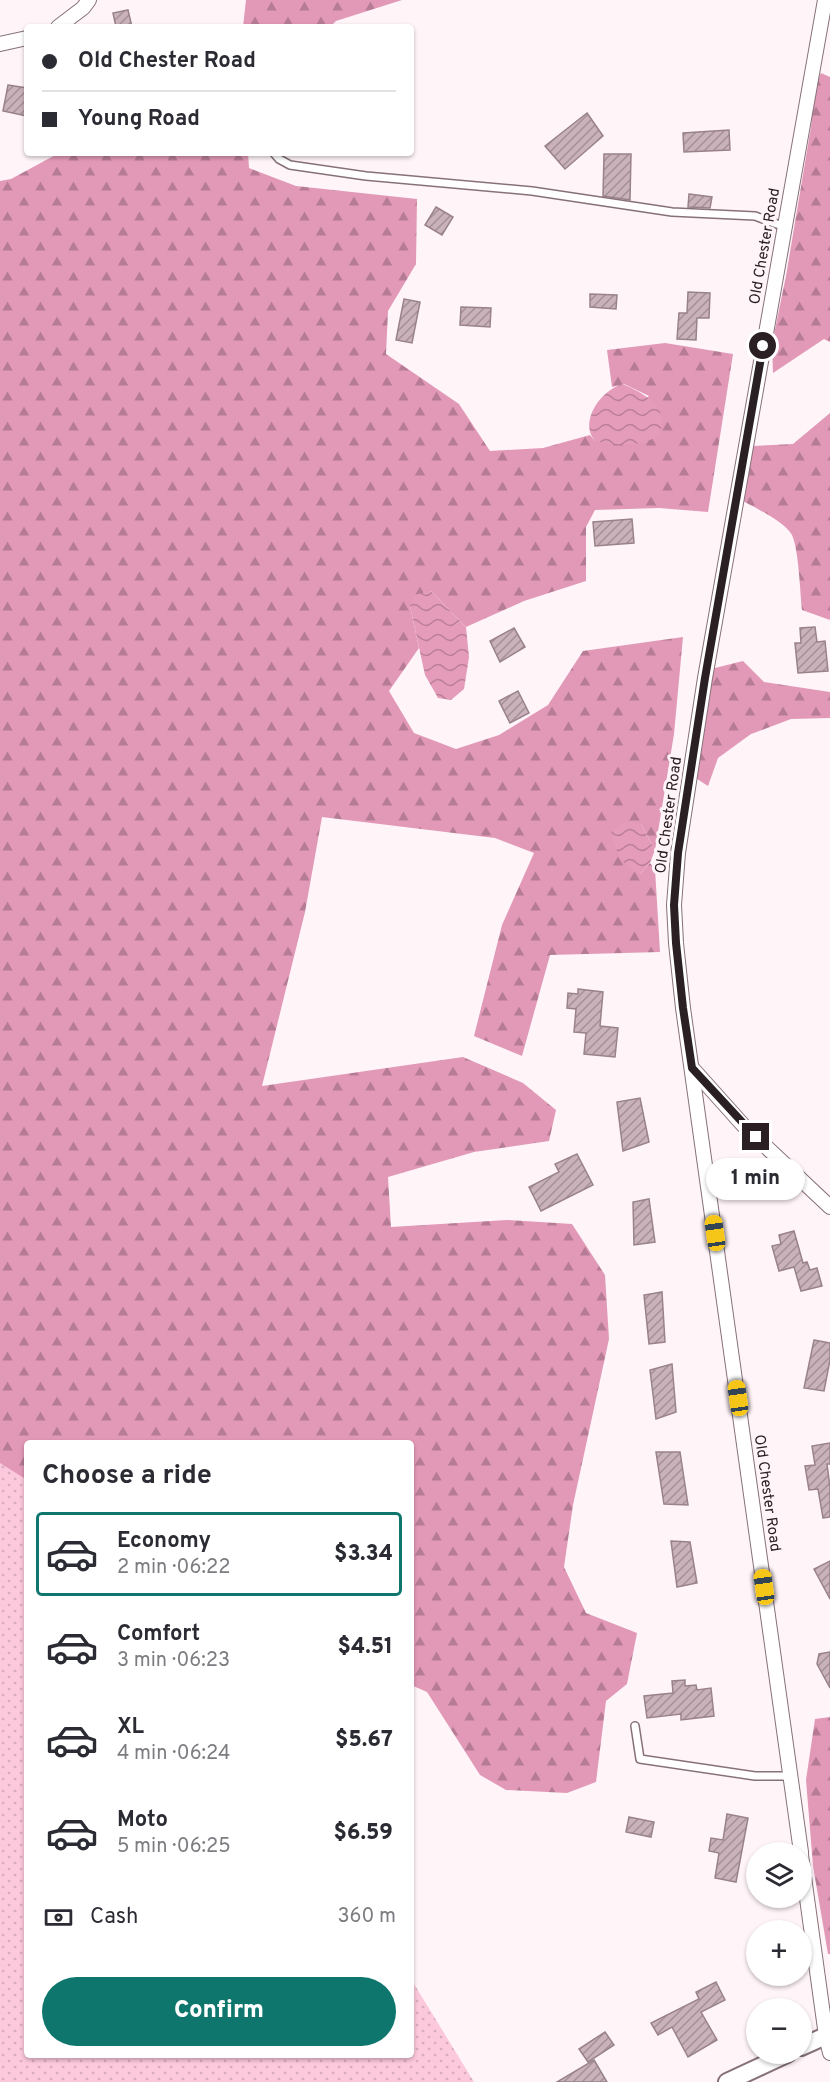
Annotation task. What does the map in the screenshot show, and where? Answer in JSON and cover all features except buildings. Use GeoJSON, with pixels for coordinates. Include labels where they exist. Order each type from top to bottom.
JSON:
{"type":"FeatureCollection","features":[{"type":"Feature","properties":{"kind":"street"},"geometry":{"type":"LineString","coordinates":[[62,24],[83,8],[89,0]]}},
{"type":"Feature","properties":{"kind":"street","name":"Old Chester Road"},"geometry":{"type":"LineString","coordinates":[[799,1842],[692,1068],[676,943],[675,879],[705,678],[825,0]]}},
{"type":"Feature","properties":{"kind":"street"},"geometry":{"type":"LineString","coordinates":[[0,44],[24,39]]}},
{"type":"Feature","properties":{"kind":"street"},"geometry":{"type":"LineString","coordinates":[[692,1068],[743,1125],[830,1207]]}},
{"type":"Feature","properties":{"kind":"street","name":"Old Chester Road"},"geometry":{"type":"LineString","coordinates":[[809,1908],[830,2053]]}},
{"type":"Feature","properties":{"kind":"street"},"geometry":{"type":"LineString","coordinates":[[812,2042],[828,2035]]}},
{"type":"Feature","properties":{"kind":"street"},"geometry":{"type":"LineString","coordinates":[[727,2082],[766,2064]]}},
{"type":"Feature","properties":{"kind":"lane"},"geometry":{"type":"LineString","coordinates":[[276,156],[290,165],[301,167],[366,176],[532,192],[672,212],[755,216],[784,227]]}},
{"type":"Feature","properties":{"kind":"lane"},"geometry":{"type":"LineString","coordinates":[[635,1726],[640,1758],[755,1776],[790,1776]]}},
{"type":"Feature","properties":{"kind":"green space"},"geometry":{"type":"Polygon","coordinates":[[[246,0],[402,0],[336,21],[333,24],[243,24],[246,0]]]}},
{"type":"Feature","properties":{"kind":"green space"},"geometry":{"type":"Polygon","coordinates":[[[821,73],[830,77],[830,342],[824,339],[773,373],[772,344],[811,127],[815,87],[821,73]]]}},
{"type":"Feature","properties":{"kind":"green space"},"geometry":{"type":"Polygon","coordinates":[[[53,156],[248,156],[249,168],[296,186],[417,199],[416,264],[388,311],[386,354],[459,404],[490,451],[543,448],[590,435],[595,441],[649,396],[624,384],[612,387],[607,350],[665,343],[733,354],[708,512],[659,508],[595,510],[586,527],[586,581],[524,601],[466,627],[431,591],[410,606],[419,648],[389,691],[414,733],[456,749],[499,735],[548,705],[583,651],[683,637],[674,734],[655,850],[641,824],[640,874],[650,863],[655,869],[660,952],[550,955],[522,1056],[474,1036],[502,925],[534,853],[495,838],[322,817],[305,912],[262,1086],[463,1057],[523,1083],[556,1110],[549,1141],[474,1152],[388,1177],[391,1227],[507,1220],[572,1224],[605,1275],[609,1339],[573,1505],[564,1567],[586,1613],[637,1633],[627,1684],[606,1701],[596,1782],[567,1793],[506,1790],[480,1775],[427,1692],[414,1686],[414,1440],[24,1440],[24,1846],[0,1826],[0,181],[11,179],[53,156]]]}},
{"type":"Feature","properties":{"kind":"green space"},"geometry":{"type":"Polygon","coordinates":[[[830,413],[830,620],[802,610],[799,572],[792,535],[769,515],[741,500],[752,446],[793,444],[830,413]]]}},
{"type":"Feature","properties":{"kind":"green space"},"geometry":{"type":"Polygon","coordinates":[[[743,661],[764,682],[830,692],[830,718],[791,719],[751,734],[718,758],[708,786],[694,777],[711,669],[743,661]]]}},
{"type":"Feature","properties":{"kind":"green space"},"geometry":{"type":"Polygon","coordinates":[[[830,1717],[830,1954],[828,1954],[813,1866],[806,1780],[815,1719],[830,1717]]]}},
{"type":"Feature","properties":{"kind":"shaded area"},"geometry":{"type":"Polygon","coordinates":[[[0,1463],[24,1478],[24,2058],[414,2058],[414,1984],[474,2082],[0,2082],[0,1463]]]}},
{"type":"Feature","properties":{"kind":"water"},"geometry":{"type":"Polygon","coordinates":[[[623,384],[647,397],[658,409],[662,425],[659,435],[637,444],[595,441],[590,433],[591,415],[607,392],[623,384]]]}},
{"type":"Feature","properties":{"kind":"water"},"geometry":{"type":"Polygon","coordinates":[[[431,591],[466,627],[469,657],[464,689],[451,700],[438,698],[425,675],[410,606],[414,595],[431,591]]]}},
{"type":"Feature","properties":{"kind":"water"},"geometry":{"type":"Polygon","coordinates":[[[626,822],[641,824],[655,850],[650,863],[640,874],[623,862],[611,831],[626,822]]]}},
{"type":"Feature","properties":{"kind":"route"},"geometry":{"type":"LineString","coordinates":[[756,1137],[692,1068],[683,1008],[674,905],[678,853],[705,678],[763,346]]}}]}
